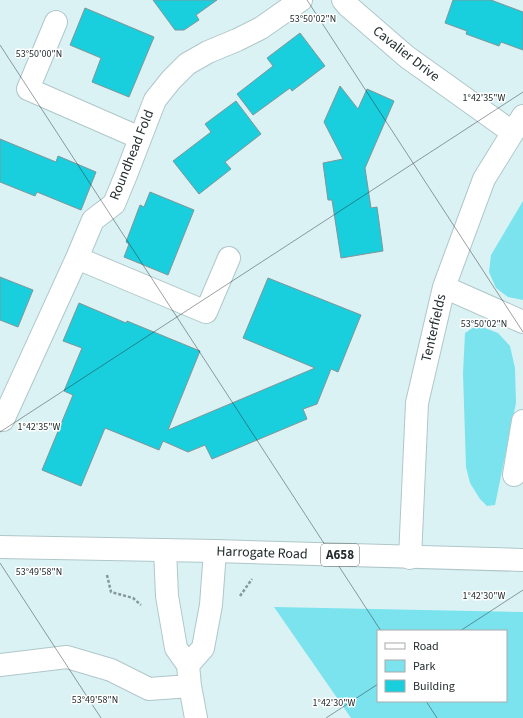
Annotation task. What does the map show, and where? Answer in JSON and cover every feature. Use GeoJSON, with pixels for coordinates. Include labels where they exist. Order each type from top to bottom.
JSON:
{"type":"FeatureCollection","features":[{"type":"Feature","properties":{"kind":"main road","name":"Roundhead Fold"},"geometry":{"type":"LineString","coordinates":[[0,418],[3,420],[77,258],[92,220],[114,204],[155,100],[171,80],[187,64],[208,52],[261,28],[301,0]]}},
{"type":"Feature","properties":{"kind":"main road","name":"Cavalier Drive"},"geometry":{"type":"LineString","coordinates":[[343,0],[407,57],[518,124]]}},
{"type":"Feature","properties":{"kind":"main road"},"geometry":{"type":"LineString","coordinates":[[56,22],[28,89],[140,138]]}},
{"type":"Feature","properties":{"kind":"main road","name":"Tenterfields"},"geometry":{"type":"LineString","coordinates":[[410,558],[417,403],[444,287],[484,179],[518,124]]}},
{"type":"Feature","properties":{"kind":"main road"},"geometry":{"type":"LineString","coordinates":[[77,258],[206,312],[229,258]]}},
{"type":"Feature","properties":{"kind":"main road"},"geometry":{"type":"LineString","coordinates":[[444,287],[523,322]]}},
{"type":"Feature","properties":{"kind":"main road"},"geometry":{"type":"LineString","coordinates":[[514,475],[523,421]]}},
{"type":"Feature","properties":{"kind":"main road","name":"Harrogate Road"},"geometry":{"type":"LineString","coordinates":[[0,547],[215,551],[410,558],[523,560]]}},
{"type":"Feature","properties":{"kind":"main road"},"geometry":{"type":"LineString","coordinates":[[165,550],[167,596],[176,648],[189,676],[196,718]]}},
{"type":"Feature","properties":{"kind":"main road"},"geometry":{"type":"LineString","coordinates":[[0,665],[67,657],[111,670],[149,689],[189,676],[203,648],[211,605],[215,551]]}},
{"type":"Feature","properties":{"kind":"green space"},"geometry":{"type":"Polygon","coordinates":[[[523,201],[523,300],[508,297],[496,288],[489,272],[491,255],[523,201]]]}},
{"type":"Feature","properties":{"kind":"green space"},"geometry":{"type":"Polygon","coordinates":[[[474,327],[482,327],[498,333],[510,346],[515,368],[516,403],[495,505],[487,506],[480,499],[470,483],[466,467],[463,373],[465,333],[474,327]]]}},
{"type":"Feature","properties":{"kind":"green space"},"geometry":{"type":"Polygon","coordinates":[[[274,607],[523,612],[523,718],[351,718],[274,607]]]}},
{"type":"Feature","properties":{"kind":"building"},"geometry":{"type":"Polygon","coordinates":[[[153,0],[217,0],[196,15],[199,20],[184,30],[175,30],[153,0]]]}},
{"type":"Feature","properties":{"kind":"building"},"geometry":{"type":"Polygon","coordinates":[[[453,0],[491,0],[523,12],[523,50],[501,42],[499,46],[466,34],[467,31],[445,23],[453,0]]]}},
{"type":"Feature","properties":{"kind":"building"},"geometry":{"type":"Polygon","coordinates":[[[85,8],[154,37],[129,97],[92,82],[101,58],[70,45],[85,8]]]}},
{"type":"Feature","properties":{"kind":"building"},"geometry":{"type":"Polygon","coordinates":[[[300,33],[325,66],[292,91],[290,88],[253,115],[237,94],[273,66],[267,58],[300,33]]]}},
{"type":"Feature","properties":{"kind":"building"},"geometry":{"type":"Polygon","coordinates":[[[340,86],[358,109],[367,89],[394,101],[365,168],[371,208],[377,207],[383,251],[341,258],[332,200],[328,200],[323,163],[343,159],[324,122],[340,86]]]}},
{"type":"Feature","properties":{"kind":"building"},"geometry":{"type":"Polygon","coordinates":[[[236,101],[261,134],[225,162],[231,169],[199,194],[173,161],[211,132],[205,124],[236,101]]]}},
{"type":"Feature","properties":{"kind":"building"},"geometry":{"type":"Polygon","coordinates":[[[0,139],[56,162],[58,156],[96,172],[81,210],[37,192],[35,196],[0,182],[0,139]]]}},
{"type":"Feature","properties":{"kind":"building"},"geometry":{"type":"Polygon","coordinates":[[[150,192],[194,210],[168,275],[124,257],[129,244],[126,242],[140,205],[144,207],[150,192]]]}},
{"type":"Feature","properties":{"kind":"building"},"geometry":{"type":"Polygon","coordinates":[[[0,277],[33,290],[18,327],[0,320],[0,277]]]}},
{"type":"Feature","properties":{"kind":"building"},"geometry":{"type":"Polygon","coordinates":[[[268,278],[361,315],[338,372],[331,369],[317,404],[303,409],[307,419],[212,459],[205,445],[188,452],[163,441],[159,450],[105,428],[81,486],[42,470],[73,395],[64,391],[82,348],[63,341],[79,303],[126,323],[127,321],[200,351],[168,430],[315,368],[243,338],[268,278]]]}}]}
